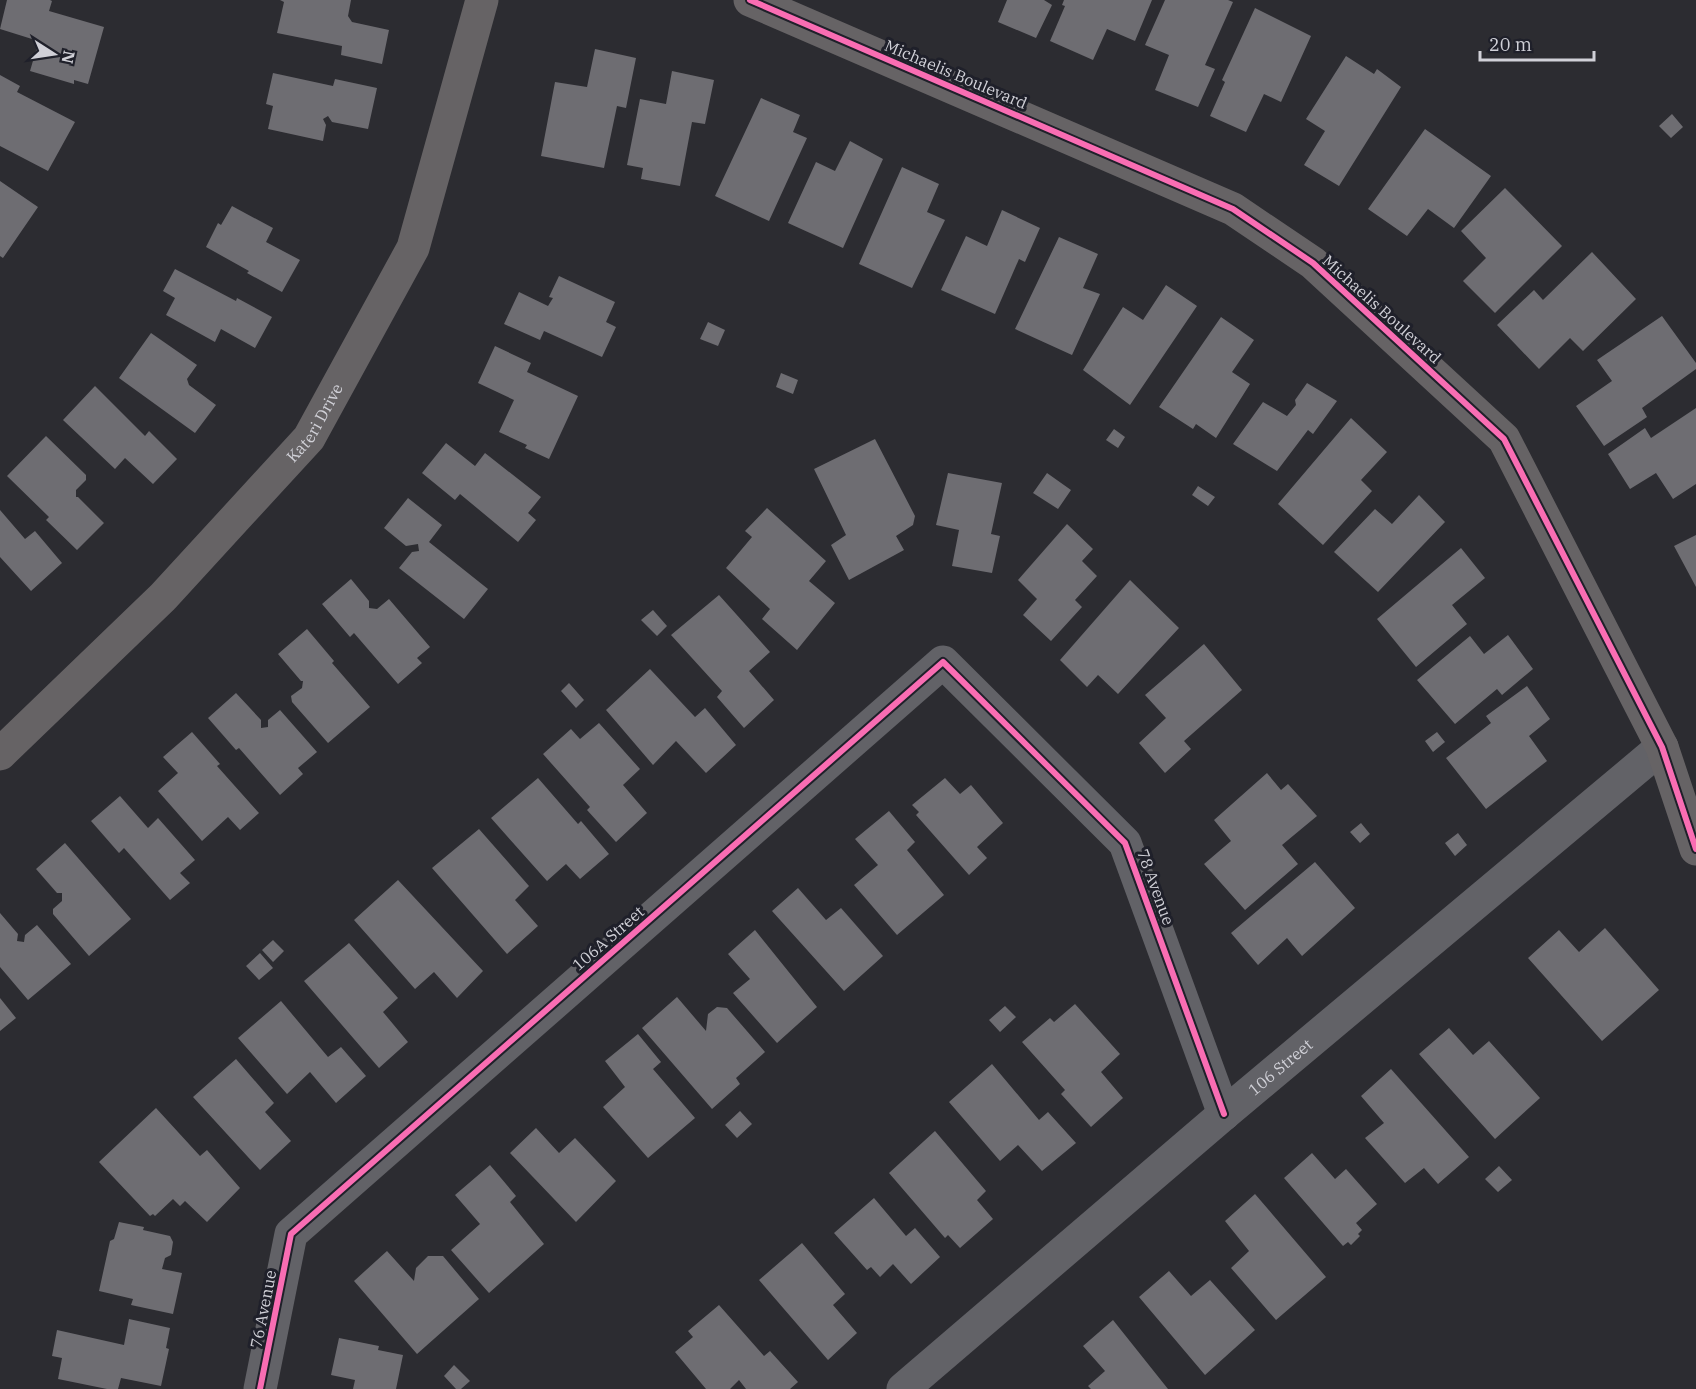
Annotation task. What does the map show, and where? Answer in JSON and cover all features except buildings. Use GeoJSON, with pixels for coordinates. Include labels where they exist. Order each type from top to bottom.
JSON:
{"type":"FeatureCollection","features":[{"type":"Feature","properties":{"kind":"street","name":"Kateri Drive"},"geometry":{"type":"LineString","coordinates":[[0,754],[163,597],[309,438],[413,248],[482,0]]}},
{"type":"Feature","properties":{"kind":"street","name":"Michaelis Boulevard"},"geometry":{"type":"LineString","coordinates":[[750,0],[1233,209],[1313,263],[1504,439],[1662,747],[1696,849]]}},
{"type":"Feature","properties":{"kind":"street","name":"78 Avenue"},"geometry":{"type":"LineString","coordinates":[[943,662],[1125,843],[1224,1114]]}},
{"type":"Feature","properties":{"kind":"street","name":"106A Street"},"geometry":{"type":"LineString","coordinates":[[291,1234],[943,662]]}},
{"type":"Feature","properties":{"kind":"street","name":"106 Street"},"geometry":{"type":"LineString","coordinates":[[903,1389],[1224,1114],[1662,747]]}},
{"type":"Feature","properties":{"kind":"street","name":"76 Avenue"},"geometry":{"type":"LineString","coordinates":[[260,1389],[291,1234]]}},
{"type":"Feature","properties":{"kind":"cycle path"},"geometry":{"type":"LineString","coordinates":[[750,0],[1233,209],[1313,263],[1504,439],[1662,747],[1696,849]]}},
{"type":"Feature","properties":{"kind":"cycle path"},"geometry":{"type":"LineString","coordinates":[[260,1389],[291,1234],[943,662],[1125,843],[1224,1114]]}}]}
